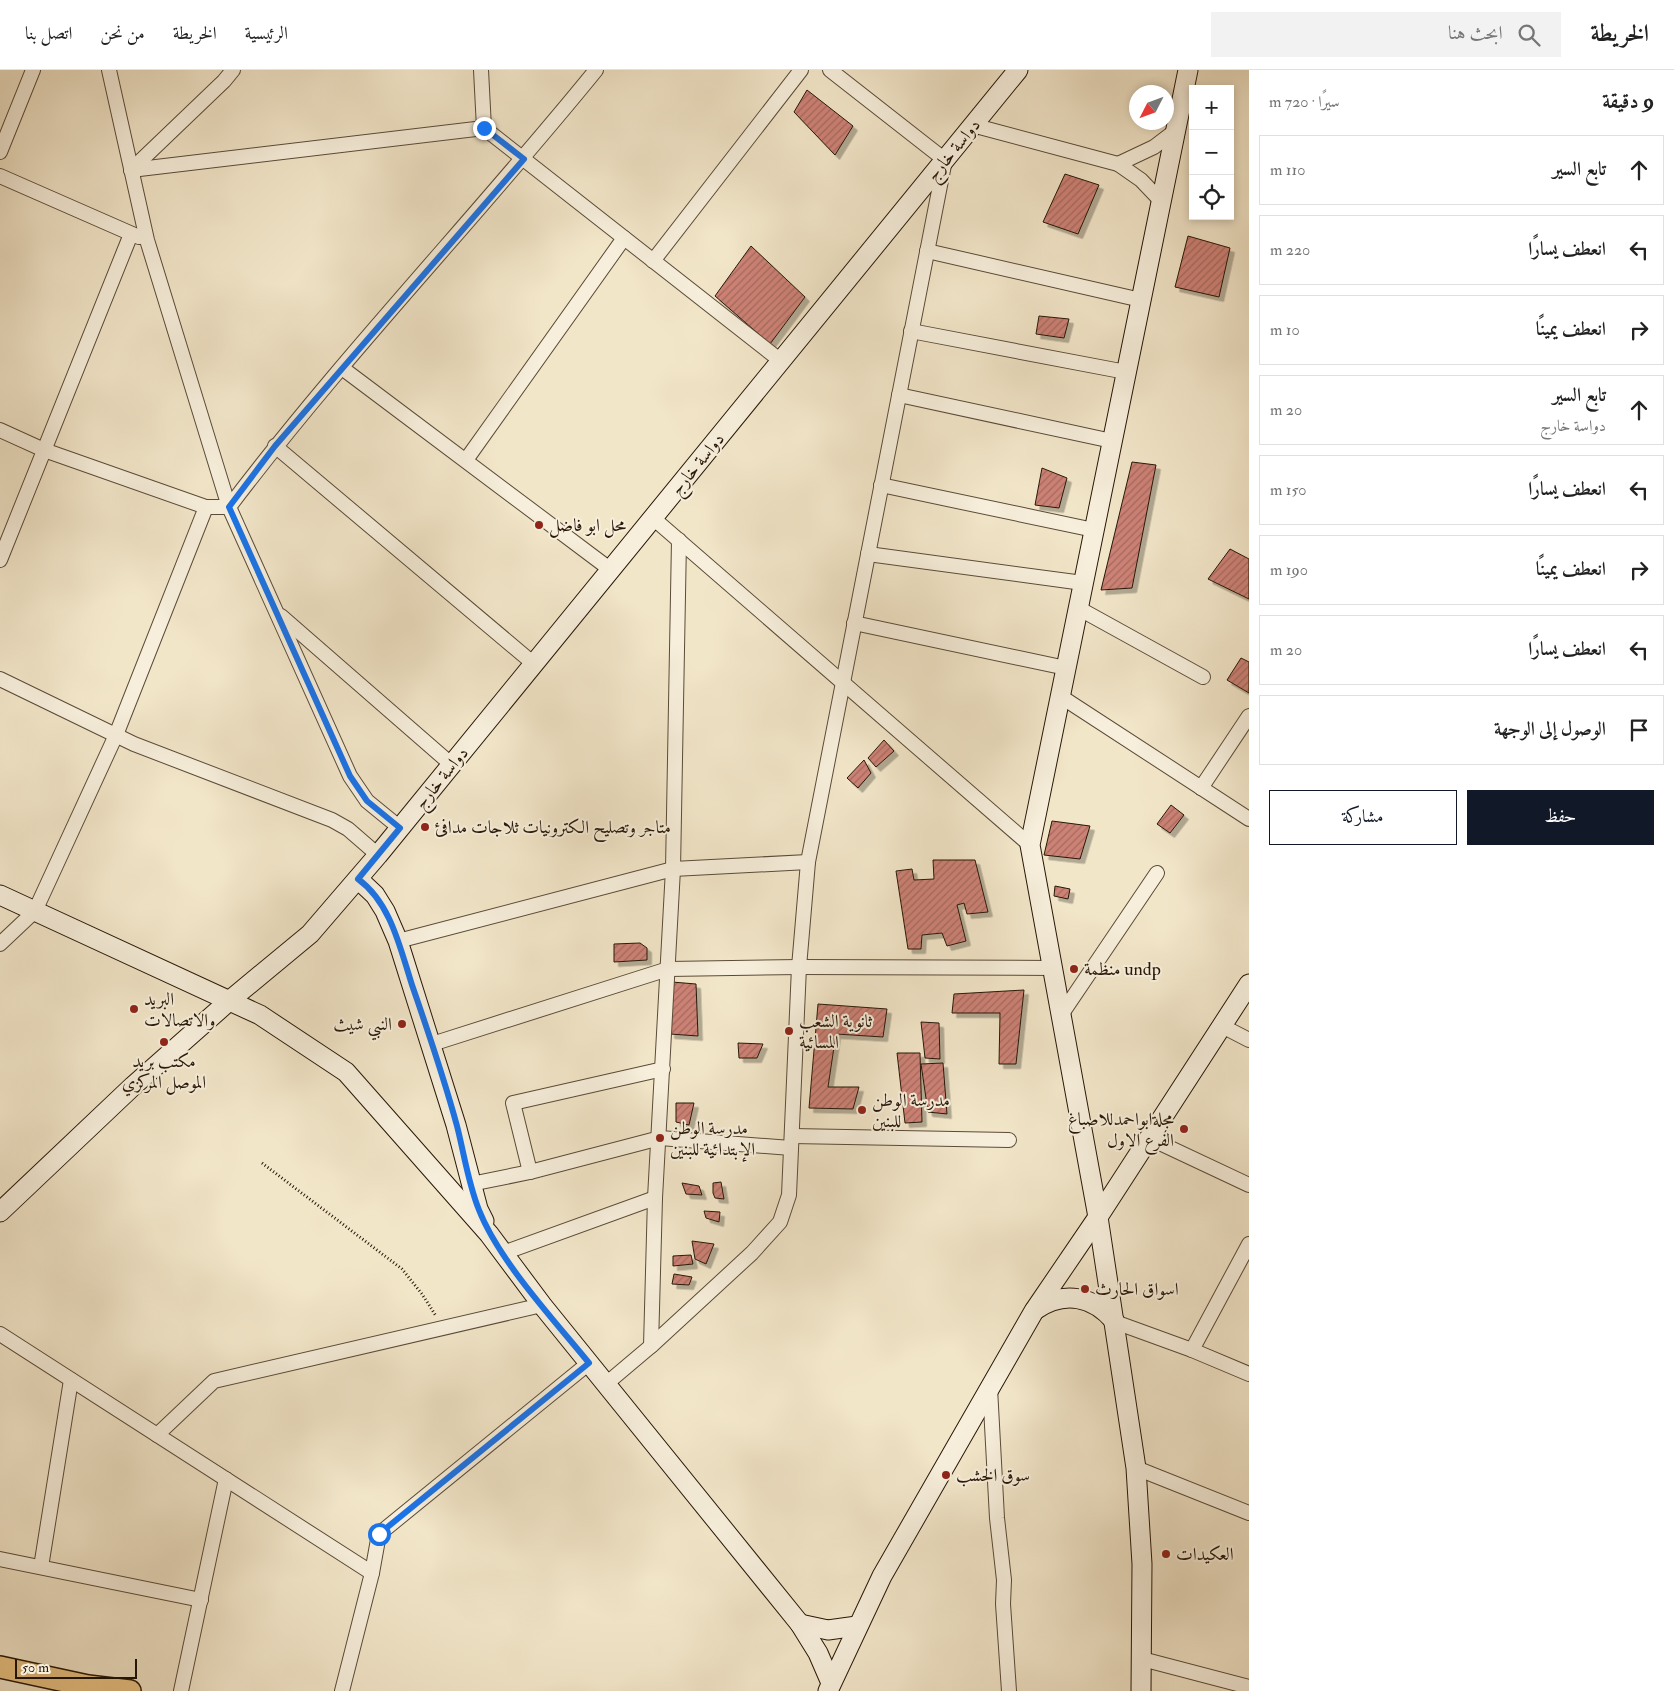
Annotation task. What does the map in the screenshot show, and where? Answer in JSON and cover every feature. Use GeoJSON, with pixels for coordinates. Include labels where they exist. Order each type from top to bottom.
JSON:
{"type":"FeatureCollection","features":[{"type":"Feature","properties":{"kind":"main road"},"geometry":{"type":"LineString","coordinates":[[0,1667],[91,1688],[130,1691]]}},
{"type":"Feature","properties":{"kind":"street"},"geometry":{"type":"LineString","coordinates":[[0,152],[33,70]]}},
{"type":"Feature","properties":{"kind":"street"},"geometry":{"type":"LineString","coordinates":[[109,70],[147,240],[229,507],[350,776],[367,801],[400,828]]}},
{"type":"Feature","properties":{"kind":"street"},"geometry":{"type":"LineString","coordinates":[[130,170],[223,76],[233,70]]}},
{"type":"Feature","properties":{"kind":"street"},"geometry":{"type":"LineString","coordinates":[[481,70],[484,128]]}},
{"type":"Feature","properties":{"kind":"street"},"geometry":{"type":"LineString","coordinates":[[229,507],[275,446],[524,159],[596,70]]}},
{"type":"Feature","properties":{"kind":"street"},"geometry":{"type":"LineString","coordinates":[[653,261],[801,70]]}},
{"type":"Feature","properties":{"kind":"street"},"geometry":{"type":"LineString","coordinates":[[606,1384],[651,1346],[752,1253],[780,1222],[789,1194],[799,967],[808,862],[945,160],[830,70]]}},
{"type":"Feature","properties":{"kind":"street","name":"دواسة خارج"},"geometry":{"type":"LineString","coordinates":[[0,1212],[133,1086],[229,1001],[310,934],[377,857],[1018,70]]}},
{"type":"Feature","properties":{"kind":"street"},"geometry":{"type":"LineString","coordinates":[[1141,1691],[1142,1564],[1136,1468],[1098,1217],[1030,845],[1188,70]]}},
{"type":"Feature","properties":{"kind":"street"},"geometry":{"type":"LineString","coordinates":[[972,126],[1118,164],[1141,180],[1161,201]]}},
{"type":"Feature","properties":{"kind":"street"},"geometry":{"type":"LineString","coordinates":[[130,170],[484,128],[781,362]]}},
{"type":"Feature","properties":{"kind":"street"},"geometry":{"type":"LineString","coordinates":[[1118,164],[1148,150],[1175,131]]}},
{"type":"Feature","properties":{"kind":"street"},"geometry":{"type":"LineString","coordinates":[[0,176],[147,240]]}},
{"type":"Feature","properties":{"kind":"street"},"geometry":{"type":"LineString","coordinates":[[0,560],[131,234]]}},
{"type":"Feature","properties":{"kind":"street"},"geometry":{"type":"LineString","coordinates":[[466,460],[624,238]]}},
{"type":"Feature","properties":{"kind":"street"},"geometry":{"type":"LineString","coordinates":[[927,251],[1141,300]]}},
{"type":"Feature","properties":{"kind":"street"},"geometry":{"type":"LineString","coordinates":[[911,331],[1126,372]]}},
{"type":"Feature","properties":{"kind":"street"},"geometry":{"type":"LineString","coordinates":[[342,368],[611,570]]}},
{"type":"Feature","properties":{"kind":"street"},"geometry":{"type":"LineString","coordinates":[[899,396],[1112,441]]}},
{"type":"Feature","properties":{"kind":"street"},"geometry":{"type":"LineString","coordinates":[[0,430],[44,450],[206,507],[229,507]]}},
{"type":"Feature","properties":{"kind":"street"},"geometry":{"type":"LineString","coordinates":[[275,446],[534,664]]}},
{"type":"Feature","properties":{"kind":"street"},"geometry":{"type":"LineString","coordinates":[[881,485],[1094,530]]}},
{"type":"Feature","properties":{"kind":"street"},"geometry":{"type":"LineString","coordinates":[[0,944],[35,911],[116,736],[206,507]]}},
{"type":"Feature","properties":{"kind":"street"},"geometry":{"type":"LineString","coordinates":[[653,518],[1030,845]]}},
{"type":"Feature","properties":{"kind":"street"},"geometry":{"type":"LineString","coordinates":[[651,1346],[655,1198],[660,1138],[673,869],[679,540]]}},
{"type":"Feature","properties":{"kind":"street"},"geometry":{"type":"LineString","coordinates":[[868,554],[1083,583]]}},
{"type":"Feature","properties":{"kind":"street"},"geometry":{"type":"LineString","coordinates":[[1078,608],[1203,677]]}},
{"type":"Feature","properties":{"kind":"street"},"geometry":{"type":"LineString","coordinates":[[276,612],[452,765]]}},
{"type":"Feature","properties":{"kind":"street"},"geometry":{"type":"LineString","coordinates":[[854,623],[1066,668]]}},
{"type":"Feature","properties":{"kind":"street"},"geometry":{"type":"LineString","coordinates":[[0,679],[116,736],[332,820],[348,829],[377,857]]}},
{"type":"Feature","properties":{"kind":"street"},"geometry":{"type":"LineString","coordinates":[[1060,696],[1249,819]]}},
{"type":"Feature","properties":{"kind":"street"},"geometry":{"type":"LineString","coordinates":[[1201,788],[1249,716]]}},
{"type":"Feature","properties":{"kind":"street"},"geometry":{"type":"LineString","coordinates":[[398,941],[673,869],[808,862]]}},
{"type":"Feature","properties":{"kind":"street"},"geometry":{"type":"LineString","coordinates":[[1061,1015],[1157,873]]}},
{"type":"Feature","properties":{"kind":"street"},"geometry":{"type":"LineString","coordinates":[[358,879],[375,895],[385,911],[398,941],[432,1044],[478,1209],[490,1234]]}},
{"type":"Feature","properties":{"kind":"street"},"geometry":{"type":"LineString","coordinates":[[0,895],[260,1015],[346,1072],[490,1234],[542,1305],[800,1624],[818,1652],[832,1688]]}},
{"type":"Feature","properties":{"kind":"street"},"geometry":{"type":"LineString","coordinates":[[432,1044],[668,969],[799,967],[1053,968]]}},
{"type":"Feature","properties":{"kind":"street"},"geometry":{"type":"LineString","coordinates":[[832,1688],[857,1626],[895,1553],[1034,1311],[1098,1217],[1249,984]]}},
{"type":"Feature","properties":{"kind":"street"},"geometry":{"type":"LineString","coordinates":[[1222,1026],[1249,1040]]}},
{"type":"Feature","properties":{"kind":"street"},"geometry":{"type":"LineString","coordinates":[[530,1172],[514,1103],[663,1069]]}},
{"type":"Feature","properties":{"kind":"street"},"geometry":{"type":"LineString","coordinates":[[471,1184],[530,1172],[660,1138],[792,1142],[1009,1140]]}},
{"type":"Feature","properties":{"kind":"street"},"geometry":{"type":"LineString","coordinates":[[1149,1138],[1249,1185]]}},
{"type":"Feature","properties":{"kind":"street"},"geometry":{"type":"LineString","coordinates":[[503,1253],[655,1198]]}},
{"type":"Feature","properties":{"kind":"street"},"geometry":{"type":"LineString","coordinates":[[1192,1350],[1249,1244]]}},
{"type":"Feature","properties":{"kind":"street"},"geometry":{"type":"LineString","coordinates":[[1034,1311],[1057,1298],[1070,1297],[1096,1304],[1115,1322],[1192,1350],[1249,1374]]}},
{"type":"Feature","properties":{"kind":"street"},"geometry":{"type":"LineString","coordinates":[[157,1435],[214,1382],[542,1305]]}},
{"type":"Feature","properties":{"kind":"street"},"geometry":{"type":"LineString","coordinates":[[0,1334],[372,1573]]}},
{"type":"Feature","properties":{"kind":"street"},"geometry":{"type":"LineString","coordinates":[[342,1691],[372,1573],[379,1534],[589,1363]]}},
{"type":"Feature","properties":{"kind":"street"},"geometry":{"type":"LineString","coordinates":[[42,1568],[71,1380]]}},
{"type":"Feature","properties":{"kind":"street"},"geometry":{"type":"LineString","coordinates":[[990,1388],[1014,1690]]}},
{"type":"Feature","properties":{"kind":"street"},"geometry":{"type":"LineString","coordinates":[[1136,1468],[1249,1513]]}},
{"type":"Feature","properties":{"kind":"street"},"geometry":{"type":"LineString","coordinates":[[181,1691],[226,1479]]}},
{"type":"Feature","properties":{"kind":"street"},"geometry":{"type":"LineString","coordinates":[[0,1559],[201,1600]]}},
{"type":"Feature","properties":{"kind":"street"},"geometry":{"type":"LineString","coordinates":[[800,1624],[828,1630],[857,1626]]}},
{"type":"Feature","properties":{"kind":"street"},"geometry":{"type":"LineString","coordinates":[[1142,1659],[1248,1683]]}},
{"type":"Feature","properties":{"kind":"path"},"geometry":{"type":"LineString","coordinates":[[262,1164],[402,1269],[422,1294],[443,1327]]}},
{"type":"Feature","properties":{"kind":"building"},"geometry":{"type":"Polygon","coordinates":[[[807,90],[853,126],[835,155],[794,112],[807,90]]]}},
{"type":"Feature","properties":{"kind":"building"},"geometry":{"type":"Polygon","coordinates":[[[1065,174],[1099,185],[1078,234],[1043,222],[1065,174]]]}},
{"type":"Feature","properties":{"kind":"building"},"geometry":{"type":"Polygon","coordinates":[[[1188,236],[1230,248],[1219,297],[1175,287],[1188,236]]]}},
{"type":"Feature","properties":{"kind":"building"},"geometry":{"type":"Polygon","coordinates":[[[751,246],[805,297],[770,344],[715,296],[751,246]]]}},
{"type":"Feature","properties":{"kind":"building"},"geometry":{"type":"Polygon","coordinates":[[[1039,316],[1069,319],[1064,338],[1036,334],[1039,316]]]}},
{"type":"Feature","properties":{"kind":"building"},"geometry":{"type":"Polygon","coordinates":[[[1132,462],[1156,465],[1132,588],[1101,590],[1132,462]]]}},
{"type":"Feature","properties":{"kind":"building"},"geometry":{"type":"Polygon","coordinates":[[[1042,468],[1067,478],[1059,508],[1035,505],[1042,468]]]}},
{"type":"Feature","properties":{"kind":"building"},"geometry":{"type":"Polygon","coordinates":[[[1230,549],[1249,559],[1249,599],[1208,579],[1230,549]]]}},
{"type":"Feature","properties":{"kind":"building"},"geometry":{"type":"Polygon","coordinates":[[[1241,658],[1249,662],[1249,693],[1227,680],[1241,658]]]}},
{"type":"Feature","properties":{"kind":"building"},"geometry":{"type":"Polygon","coordinates":[[[884,740],[894,751],[876,767],[868,758],[884,740]]]}},
{"type":"Feature","properties":{"kind":"building"},"geometry":{"type":"Polygon","coordinates":[[[864,760],[871,773],[858,788],[847,778],[864,760]]]}},
{"type":"Feature","properties":{"kind":"building"},"geometry":{"type":"Polygon","coordinates":[[[1171,805],[1184,815],[1170,833],[1157,824],[1171,805]]]}},
{"type":"Feature","properties":{"kind":"building"},"geometry":{"type":"Polygon","coordinates":[[[1052,821],[1090,826],[1080,859],[1044,855],[1052,821]]]}},
{"type":"Feature","properties":{"kind":"building"},"geometry":{"type":"Polygon","coordinates":[[[933,860],[975,860],[988,912],[967,914],[964,903],[957,905],[966,941],[947,946],[942,933],[922,935],[921,949],[908,949],[896,871],[912,869],[914,880],[934,879],[933,860]]]}},
{"type":"Feature","properties":{"kind":"building"},"geometry":{"type":"Polygon","coordinates":[[[1055,886],[1070,889],[1068,899],[1054,896],[1055,886]]]}},
{"type":"Feature","properties":{"kind":"building"},"geometry":{"type":"Polygon","coordinates":[[[640,943],[647,948],[647,960],[614,962],[614,944],[640,943]]]}},
{"type":"Feature","properties":{"kind":"building"},"geometry":{"type":"Polygon","coordinates":[[[672,982],[696,984],[698,1036],[670,1034],[672,982]]]}},
{"type":"Feature","properties":{"kind":"building"},"geometry":{"type":"Polygon","coordinates":[[[1024,990],[1016,1064],[999,1064],[1000,1013],[952,1013],[954,994],[1024,990]]]}},
{"type":"Feature","properties":{"kind":"building"},"geometry":{"type":"Polygon","coordinates":[[[818,1004],[887,1009],[883,1037],[836,1034],[828,1087],[859,1087],[853,1109],[809,1108],[818,1004]]]}},
{"type":"Feature","properties":{"kind":"building"},"geometry":{"type":"Polygon","coordinates":[[[921,1022],[939,1023],[940,1059],[925,1058],[921,1022]]]}},
{"type":"Feature","properties":{"kind":"building"},"geometry":{"type":"Polygon","coordinates":[[[738,1043],[763,1044],[757,1058],[739,1058],[738,1043]]]}},
{"type":"Feature","properties":{"kind":"building"},"geometry":{"type":"Polygon","coordinates":[[[897,1053],[920,1053],[922,1122],[905,1123],[897,1053]]]}},
{"type":"Feature","properties":{"kind":"building"},"geometry":{"type":"Polygon","coordinates":[[[943,1063],[947,1114],[928,1112],[921,1064],[943,1063]]]}},
{"type":"Feature","properties":{"kind":"building"},"geometry":{"type":"Polygon","coordinates":[[[676,1103],[694,1103],[689,1125],[676,1122],[676,1103]]]}},
{"type":"Feature","properties":{"kind":"building"},"geometry":{"type":"Polygon","coordinates":[[[721,1182],[724,1199],[715,1198],[713,1193],[713,1183],[721,1182]]]}},
{"type":"Feature","properties":{"kind":"building"},"geometry":{"type":"Polygon","coordinates":[[[682,1183],[699,1186],[702,1195],[686,1194],[682,1183]]]}},
{"type":"Feature","properties":{"kind":"building"},"geometry":{"type":"Polygon","coordinates":[[[704,1211],[720,1212],[719,1222],[706,1218],[704,1211]]]}},
{"type":"Feature","properties":{"kind":"building"},"geometry":{"type":"Polygon","coordinates":[[[692,1241],[714,1244],[706,1264],[695,1259],[692,1241]]]}},
{"type":"Feature","properties":{"kind":"building"},"geometry":{"type":"Polygon","coordinates":[[[691,1255],[693,1264],[673,1266],[673,1256],[691,1255]]]}},
{"type":"Feature","properties":{"kind":"building"},"geometry":{"type":"Polygon","coordinates":[[[674,1274],[692,1277],[689,1285],[672,1284],[674,1274]]]}},
{"type":"Feature","properties":{"kind":"place","name":"محل ابو فاضل"},"geometry":{"type":"Point","coordinates":[539,525]}},
{"type":"Feature","properties":{"kind":"place","name":"متاجر وتصليح الكترونيات ثلاجات مدافئ"},"geometry":{"type":"Point","coordinates":[425,827]}},
{"type":"Feature","properties":{"kind":"place","name":"منظمة undp"},"geometry":{"type":"Point","coordinates":[1074,969]}},
{"type":"Feature","properties":{"kind":"place","name":"البريد والاتصالات"},"geometry":{"type":"Point","coordinates":[134,1009]}},
{"type":"Feature","properties":{"kind":"place","name":"النبي شيث"},"geometry":{"type":"Point","coordinates":[402,1024]}},
{"type":"Feature","properties":{"kind":"place","name":"ثانوية الشعب المسائية"},"geometry":{"type":"Point","coordinates":[789,1031]}},
{"type":"Feature","properties":{"kind":"place","name":"مكتب بريد الموصل المركزي"},"geometry":{"type":"Point","coordinates":[164,1042]}},
{"type":"Feature","properties":{"kind":"place","name":"مدرسة الوطن للبنين"},"geometry":{"type":"Point","coordinates":[862,1110]}},
{"type":"Feature","properties":{"kind":"place","name":"مجلةابواحمدللاصباغ الفرع الاول"},"geometry":{"type":"Point","coordinates":[1184,1129]}},
{"type":"Feature","properties":{"kind":"place","name":"مدرسة الوطن الإبتدائية للبنين"},"geometry":{"type":"Point","coordinates":[660,1138]}},
{"type":"Feature","properties":{"kind":"place","name":"اسواق الحارث"},"geometry":{"type":"Point","coordinates":[1085,1289]}},
{"type":"Feature","properties":{"kind":"place","name":"سوق الخشب"},"geometry":{"type":"Point","coordinates":[946,1475]}},
{"type":"Feature","properties":{"kind":"place","name":"العكيدات"},"geometry":{"type":"Point","coordinates":[1166,1554]}},
{"type":"Feature","properties":{"kind":"route"},"geometry":{"type":"LineString","coordinates":[[379,1534],[589,1363],[503,1253],[490,1234],[478,1209],[432,1044],[398,941],[385,911],[375,895],[358,879],[400,828],[367,801],[350,776],[229,507],[275,446],[524,159],[484,128]]}}]}
